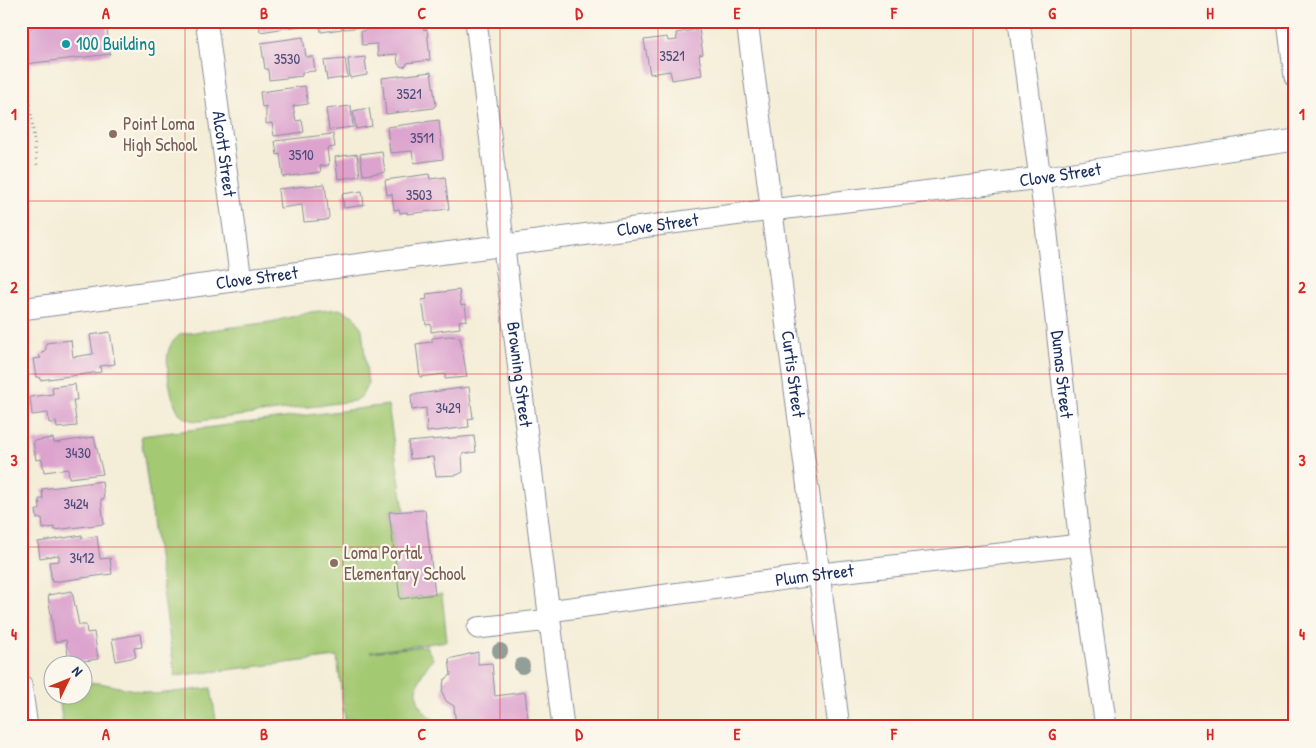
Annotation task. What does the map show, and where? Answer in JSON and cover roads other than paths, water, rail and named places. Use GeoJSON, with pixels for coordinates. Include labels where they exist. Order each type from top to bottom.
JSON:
{"type":"FeatureCollection","features":[{"type":"Feature","properties":{"kind":"street","name":"Browning Street"},"geometry":{"type":"LineString","coordinates":[[476,21],[563,727]]}},
{"type":"Feature","properties":{"kind":"street","name":"Curtis Street"},"geometry":{"type":"LineString","coordinates":[[747,21],[839,727]]}},
{"type":"Feature","properties":{"kind":"street","name":"Dumas Street"},"geometry":{"type":"LineString","coordinates":[[1019,21],[1040,178],[1080,545],[1106,727]]}},
{"type":"Feature","properties":{"kind":"street"},"geometry":{"type":"LineString","coordinates":[[1288,21],[1295,77]]}},
{"type":"Feature","properties":{"kind":"street","name":"Alcott Street"},"geometry":{"type":"LineString","coordinates":[[207,26],[241,281]]}},
{"type":"Feature","properties":{"kind":"street","name":"Clove Street"},"geometry":{"type":"LineString","coordinates":[[21,309],[771,210],[1040,178],[1295,140]]}},
{"type":"Feature","properties":{"kind":"street","name":"Plum Street"},"geometry":{"type":"LineString","coordinates":[[478,628],[549,615],[820,574],[1080,545]]}},
{"type":"Feature","properties":{"kind":"street"},"geometry":{"type":"LineString","coordinates":[[21,684],[27,727]]}},
{"type":"Feature","properties":{"kind":"place","name":"100 Building"},"geometry":{"type":"Point","coordinates":[66,44]}},
{"type":"Feature","properties":{"kind":"place","name":"Point Loma High School"},"geometry":{"type":"Point","coordinates":[113,134]}},
{"type":"Feature","properties":{"kind":"place","name":"Loma Portal Elementary School"},"geometry":{"type":"Point","coordinates":[334,563]}}]}
